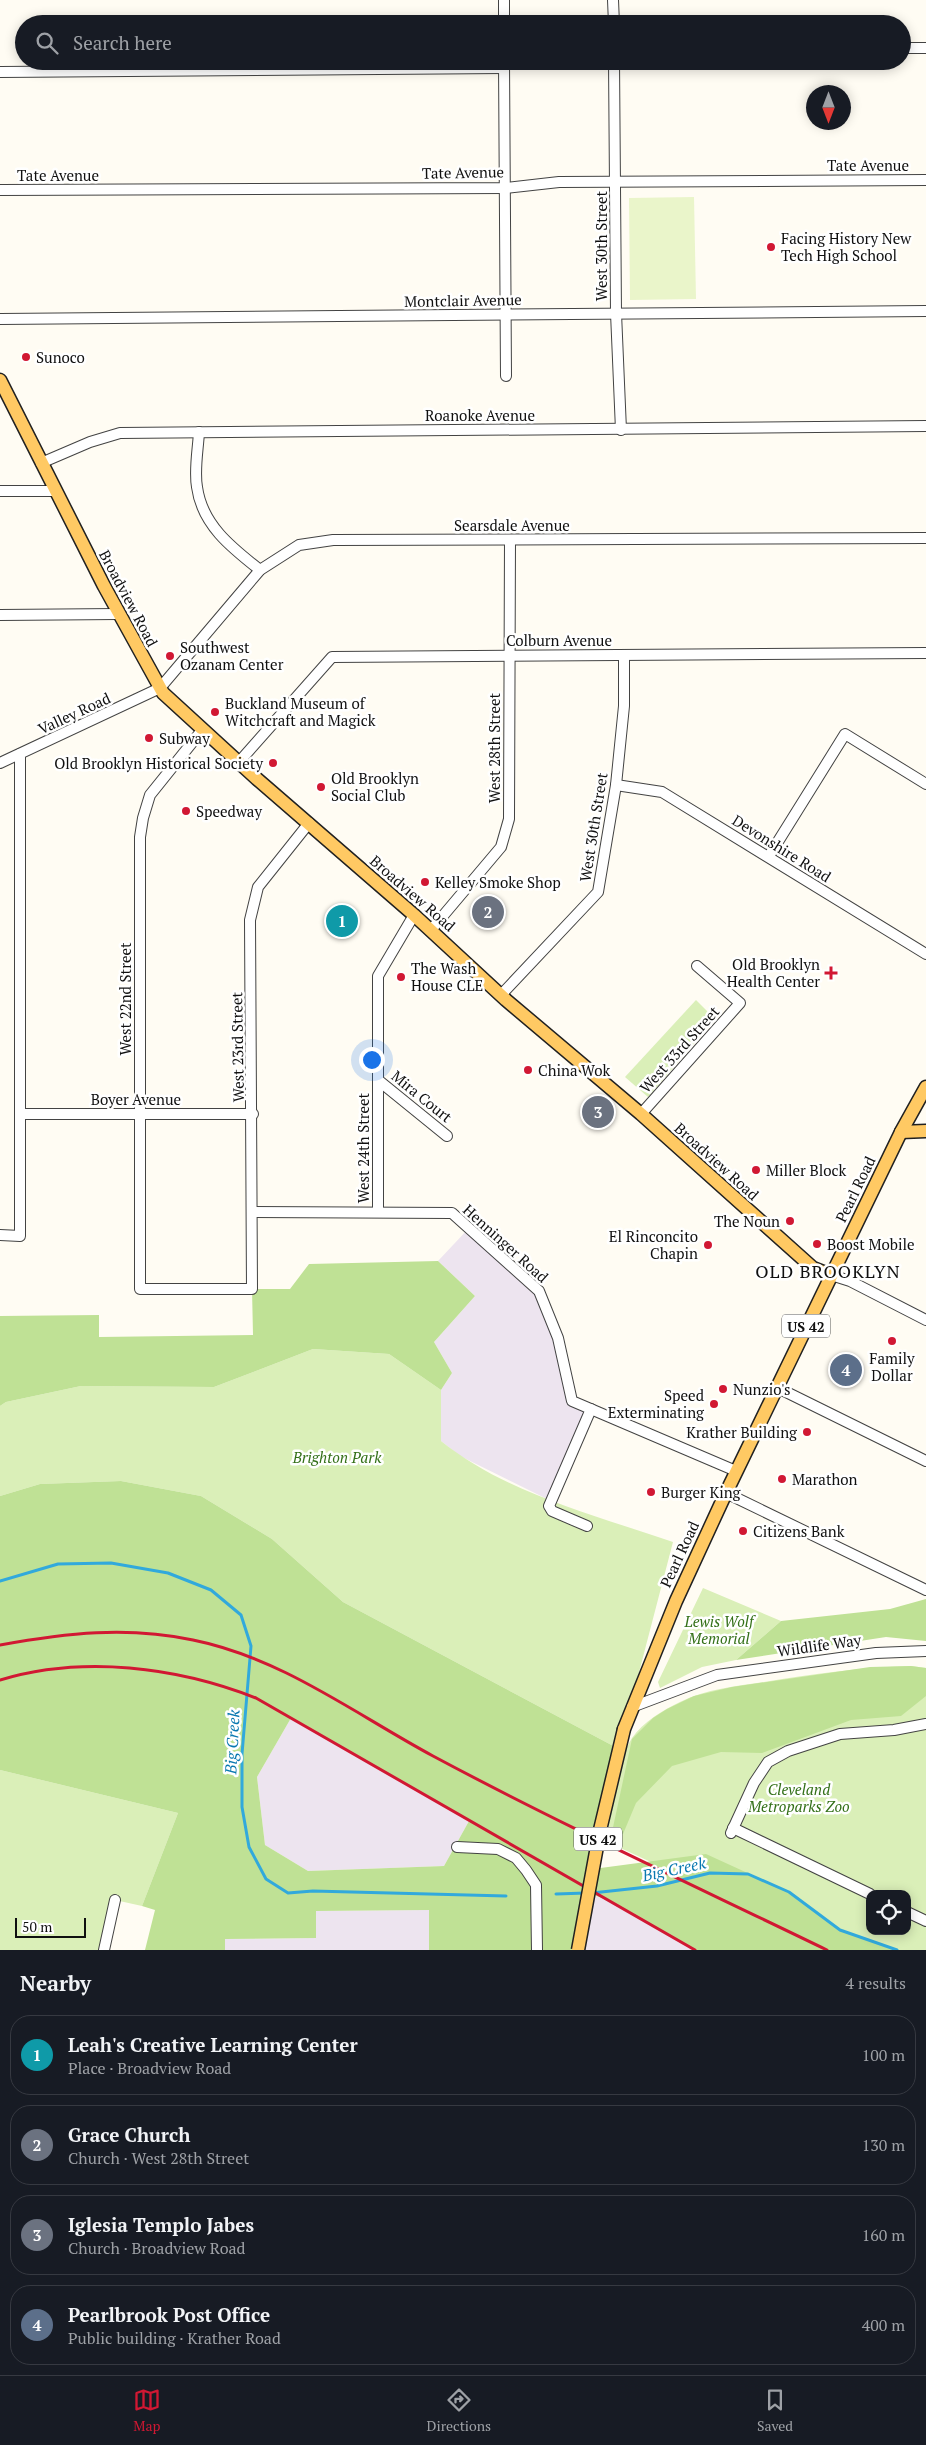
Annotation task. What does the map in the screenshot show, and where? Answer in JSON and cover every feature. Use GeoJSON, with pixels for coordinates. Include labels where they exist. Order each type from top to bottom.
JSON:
{"type":"FeatureCollection","features":[{"type":"Feature","properties":{"kind":"main road","name":"Broadview Road"},"geometry":{"type":"LineString","coordinates":[[0,380],[118,614],[168,699],[431,930],[501,995],[641,1114],[813,1268],[831,1275]]}},
{"type":"Feature","properties":{"kind":"main road","name":"Pearl Road"},"geometry":{"type":"LineString","coordinates":[[578,1950],[600,1830],[624,1729],[632,1707],[676,1601],[736,1471],[900,1132],[926,1087]]}},
{"type":"Feature","properties":{"kind":"main road"},"geometry":{"type":"LineString","coordinates":[[900,1132],[926,1131]]}},
{"type":"Feature","properties":{"kind":"street"},"geometry":{"type":"LineString","coordinates":[[504,0],[504,15]]}},
{"type":"Feature","properties":{"kind":"street"},"geometry":{"type":"LineString","coordinates":[[614,0],[614,15]]}},
{"type":"Feature","properties":{"kind":"street"},"geometry":{"type":"LineString","coordinates":[[911,48],[926,48]]}},
{"type":"Feature","properties":{"kind":"street"},"geometry":{"type":"LineString","coordinates":[[0,72],[126,70]]}},
{"type":"Feature","properties":{"kind":"street"},"geometry":{"type":"LineString","coordinates":[[504,70],[506,376]]}},
{"type":"Feature","properties":{"kind":"street","name":"West 30th Street"},"geometry":{"type":"LineString","coordinates":[[614,70],[616,312],[621,430]]}},
{"type":"Feature","properties":{"kind":"street","name":"Tate Avenue"},"geometry":{"type":"LineString","coordinates":[[0,190],[506,188],[559,182],[926,180]]}},
{"type":"Feature","properties":{"kind":"street","name":"Montclair Avenue"},"geometry":{"type":"LineString","coordinates":[[0,319],[506,315],[616,312],[926,311]]}},
{"type":"Feature","properties":{"kind":"street","name":"Roanoke Avenue"},"geometry":{"type":"LineString","coordinates":[[41,463],[90,442],[120,433],[926,426]]}},
{"type":"Feature","properties":{"kind":"street"},"geometry":{"type":"LineString","coordinates":[[199,432],[196,486],[204,512],[214,530],[260,570]]}},
{"type":"Feature","properties":{"kind":"street"},"geometry":{"type":"LineString","coordinates":[[0,492],[55,491]]}},
{"type":"Feature","properties":{"kind":"street","name":"Searsdale Avenue"},"geometry":{"type":"LineString","coordinates":[[160,688],[260,570],[299,545],[333,540],[926,538]]}},
{"type":"Feature","properties":{"kind":"street","name":"West 28th Street"},"geometry":{"type":"LineString","coordinates":[[431,930],[502,847],[509,819],[510,540]]}},
{"type":"Feature","properties":{"kind":"street"},"geometry":{"type":"LineString","coordinates":[[0,615],[118,614]]}},
{"type":"Feature","properties":{"kind":"street","name":"Colburn Avenue"},"geometry":{"type":"LineString","coordinates":[[239,762],[332,657],[926,653]]}},
{"type":"Feature","properties":{"kind":"street","name":"West 30th Street"},"geometry":{"type":"LineString","coordinates":[[501,995],[598,892],[616,785],[624,706],[624,654]]}},
{"type":"Feature","properties":{"kind":"street","name":"Valley Road"},"geometry":{"type":"LineString","coordinates":[[0,763],[160,688]]}},
{"type":"Feature","properties":{"kind":"street","name":"West 22nd Street"},"geometry":{"type":"LineString","coordinates":[[203,729],[150,795],[140,837],[140,1289],[252,1289]]}},
{"type":"Feature","properties":{"kind":"street"},"geometry":{"type":"LineString","coordinates":[[769,856],[845,734],[926,784]]}},
{"type":"Feature","properties":{"kind":"street"},"geometry":{"type":"LineString","coordinates":[[0,1235],[20,1236],[20,754]]}},
{"type":"Feature","properties":{"kind":"street","name":"Devonshire Road"},"geometry":{"type":"LineString","coordinates":[[616,785],[662,792],[926,954]]}},
{"type":"Feature","properties":{"kind":"street","name":"West 23rd Street"},"geometry":{"type":"LineString","coordinates":[[252,1289],[253,1114],[250,920],[258,887],[309,823]]}},
{"type":"Feature","properties":{"kind":"street","name":"West 24th Street"},"geometry":{"type":"LineString","coordinates":[[378,1212],[378,976],[414,915]]}},
{"type":"Feature","properties":{"kind":"street","name":"West 33rd Street"},"geometry":{"type":"LineString","coordinates":[[641,1114],[740,1003],[697,966]]}},
{"type":"Feature","properties":{"kind":"street","name":"Mira Court"},"geometry":{"type":"LineString","coordinates":[[378,1080],[447,1136]]}},
{"type":"Feature","properties":{"kind":"street","name":"Boyer Avenue"},"geometry":{"type":"LineString","coordinates":[[20,1114],[253,1114]]}},
{"type":"Feature","properties":{"kind":"street","name":"Henninger Road"},"geometry":{"type":"LineString","coordinates":[[252,1212],[452,1213],[540,1291],[558,1338],[572,1401],[736,1471]]}},
{"type":"Feature","properties":{"kind":"street","name":"Broadview Road"},"geometry":{"type":"LineString","coordinates":[[831,1275],[850,1281],[926,1320]]}},
{"type":"Feature","properties":{"kind":"street"},"geometry":{"type":"LineString","coordinates":[[776,1387],[926,1460]]}},
{"type":"Feature","properties":{"kind":"street"},"geometry":{"type":"LineString","coordinates":[[587,1526],[552,1510],[549,1506],[591,1409]]}},
{"type":"Feature","properties":{"kind":"street"},"geometry":{"type":"LineString","coordinates":[[726,1493],[926,1590]]}},
{"type":"Feature","properties":{"kind":"street","name":"Wildlife Way"},"geometry":{"type":"LineString","coordinates":[[632,1707],[717,1675],[876,1653],[910,1650],[926,1651]]}},
{"type":"Feature","properties":{"kind":"street"},"geometry":{"type":"LineString","coordinates":[[866,1892],[732,1831],[754,1783],[768,1762],[788,1751],[840,1734],[894,1730],[926,1724]]}},
{"type":"Feature","properties":{"kind":"street"},"geometry":{"type":"LineString","coordinates":[[457,1847],[498,1849],[516,1858],[526,1870],[536,1885],[537,1950]]}},
{"type":"Feature","properties":{"kind":"street"},"geometry":{"type":"LineString","coordinates":[[104,1950],[115,1900]]}},
{"type":"Feature","properties":{"kind":"street"},"geometry":{"type":"LineString","coordinates":[[911,1914],[926,1921]]}},
{"type":"Feature","properties":{"kind":"shaded area"},"geometry":{"type":"Polygon","coordinates":[[[469,1228],[539,1291],[572,1401],[591,1409],[549,1500],[460,1456],[441,1441],[441,1390],[452,1373],[434,1342],[475,1296],[438,1261],[469,1228]]]}},
{"type":"Feature","properties":{"kind":"shaded area"},"geometry":{"type":"Polygon","coordinates":[[[291,1718],[469,1821],[444,1866],[308,1871],[265,1845],[257,1777],[291,1718]]]}},
{"type":"Feature","properties":{"kind":"shaded area"},"geometry":{"type":"Polygon","coordinates":[[[588,1893],[616,1904],[695,1950],[578,1950],[588,1893]]]}},
{"type":"Feature","properties":{"kind":"shaded area"},"geometry":{"type":"Polygon","coordinates":[[[429,1910],[429,1950],[225,1950],[225,1939],[316,1938],[316,1911],[429,1910]]]}},
{"type":"Feature","properties":{"kind":"green space"},"geometry":{"type":"Polygon","coordinates":[[[694,197],[696,299],[630,300],[629,198],[694,197]]]}},
{"type":"Feature","properties":{"kind":"green space"},"geometry":{"type":"Polygon","coordinates":[[[696,1000],[715,1019],[648,1097],[625,1077],[696,1000]]]}},
{"type":"Feature","properties":{"kind":"green space"},"geometry":{"type":"Polygon","coordinates":[[[438,1261],[475,1296],[434,1342],[452,1373],[441,1390],[389,1354],[313,1349],[214,1387],[81,1386],[6,1402],[0,1406],[0,1316],[99,1315],[99,1337],[253,1335],[252,1289],[290,1289],[309,1264],[438,1261]]]}},
{"type":"Feature","properties":{"kind":"green space","name":"Brighton Park"},"geometry":{"type":"Polygon","coordinates":[[[313,1349],[389,1354],[441,1390],[441,1441],[467,1459],[523,1489],[583,1512],[673,1542],[619,1749],[343,1602],[272,1539],[201,1496],[121,1481],[40,1484],[0,1496],[0,1406],[6,1402],[81,1386],[214,1387],[313,1349]]]}},
{"type":"Feature","properties":{"kind":"green space"},"geometry":{"type":"Polygon","coordinates":[[[121,1481],[201,1496],[272,1539],[343,1602],[619,1749],[593,1869],[706,1854],[789,1892],[840,1930],[897,1950],[695,1950],[616,1904],[589,1893],[578,1950],[429,1950],[429,1910],[316,1911],[316,1938],[225,1939],[225,1950],[145,1950],[155,1910],[142,1906],[178,1813],[0,1770],[0,1496],[40,1484],[121,1481]],[[291,1718],[257,1777],[265,1845],[308,1871],[444,1866],[469,1821],[291,1718]]]}},
{"type":"Feature","properties":{"kind":"green space","name":"Lewis Wolf Memorial"},"geometry":{"type":"Polygon","coordinates":[[[703,1588],[781,1621],[736,1660],[702,1667],[660,1688],[658,1682],[703,1588]]]}},
{"type":"Feature","properties":{"kind":"green space"},"geometry":{"type":"Polygon","coordinates":[[[926,1599],[926,1641],[886,1637],[736,1660],[781,1621],[890,1609],[926,1599]]]}},
{"type":"Feature","properties":{"kind":"green space","name":"Cleveland Metroparks Zoo"},"geometry":{"type":"Polygon","coordinates":[[[911,1666],[926,1668],[926,1950],[842,1950],[603,1840],[617,1774],[626,1749],[637,1732],[660,1713],[700,1694],[721,1689],[855,1669],[911,1666]]]}},
{"type":"Feature","properties":{"kind":"green space"},"geometry":{"type":"Polygon","coordinates":[[[911,1666],[926,1668],[926,1696],[901,1716],[851,1720],[762,1753],[721,1752],[672,1766],[636,1803],[623,1834],[612,1832],[632,1739],[653,1718],[667,1709],[694,1696],[732,1687],[870,1667],[911,1666]]]}},
{"type":"Feature","properties":{"kind":"green space"},"geometry":{"type":"Polygon","coordinates":[[[0,1770],[178,1813],[142,1906],[115,1900],[104,1950],[0,1950],[0,1770]]]}},
{"type":"Feature","properties":{"kind":"waterway","name":"Big Creek"},"geometry":{"type":"LineString","coordinates":[[0,1581],[58,1564],[111,1563],[168,1573],[211,1590],[241,1615],[251,1646],[242,1754],[242,1807],[249,1847],[266,1879],[288,1893],[313,1891],[506,1896]]}},
{"type":"Feature","properties":{"kind":"waterway","name":"Big Creek"},"geometry":{"type":"LineString","coordinates":[[592,1893],[657,1886],[710,1873],[748,1874],[789,1892],[840,1930],[897,1950]]}},
{"type":"Feature","properties":{"kind":"waterway","name":"Big Creek"},"geometry":{"type":"LineString","coordinates":[[556,1894],[586,1893]]}},
{"type":"Feature","properties":{"kind":"railway"},"geometry":{"type":"LineString","coordinates":[[0,1645],[73,1634],[120,1632],[168,1636],[226,1648],[257,1660],[317,1689],[433,1756],[530,1806],[827,1950]]}},
{"type":"Feature","properties":{"kind":"railway"},"geometry":{"type":"LineString","coordinates":[[0,1680],[32,1672],[64,1668],[130,1668],[194,1679],[226,1687],[256,1698],[695,1950]]}},
{"type":"Feature","properties":{"kind":"place","name":"Facing History New Tech High School"},"geometry":{"type":"Point","coordinates":[771,247]}},
{"type":"Feature","properties":{"kind":"place","name":"Sunoco"},"geometry":{"type":"Point","coordinates":[26,357]}},
{"type":"Feature","properties":{"kind":"place","name":"Southwest Ozanam Center"},"geometry":{"type":"Point","coordinates":[170,656]}},
{"type":"Feature","properties":{"kind":"place","name":"Buckland Museum of Witchcraft and Magick"},"geometry":{"type":"Point","coordinates":[215,712]}},
{"type":"Feature","properties":{"kind":"place","name":"Subway"},"geometry":{"type":"Point","coordinates":[149,738]}},
{"type":"Feature","properties":{"kind":"place","name":"Old Brooklyn Historical Society"},"geometry":{"type":"Point","coordinates":[273,763]}},
{"type":"Feature","properties":{"kind":"place","name":"Old Brooklyn Social Club"},"geometry":{"type":"Point","coordinates":[321,787]}},
{"type":"Feature","properties":{"kind":"place","name":"Speedway"},"geometry":{"type":"Point","coordinates":[186,811]}},
{"type":"Feature","properties":{"kind":"place","name":"Kelley Smoke Shop"},"geometry":{"type":"Point","coordinates":[425,882]}},
{"type":"Feature","properties":{"kind":"place","name":"Grace Church"},"geometry":{"type":"Point","coordinates":[488,912]}},
{"type":"Feature","properties":{"kind":"place","name":"Leah's Creative Learning Center"},"geometry":{"type":"Point","coordinates":[342,921]}},
{"type":"Feature","properties":{"kind":"place","name":"Old Brooklyn Health Center"},"geometry":{"type":"Point","coordinates":[831,973]}},
{"type":"Feature","properties":{"kind":"place","name":"The Wash House CLE"},"geometry":{"type":"Point","coordinates":[401,977]}},
{"type":"Feature","properties":{"kind":"place","name":"China Wok"},"geometry":{"type":"Point","coordinates":[528,1070]}},
{"type":"Feature","properties":{"kind":"place","name":"Iglesia Templo Jabes"},"geometry":{"type":"Point","coordinates":[598,1112]}},
{"type":"Feature","properties":{"kind":"place","name":"Miller Block"},"geometry":{"type":"Point","coordinates":[756,1170]}},
{"type":"Feature","properties":{"kind":"place","name":"The Noun"},"geometry":{"type":"Point","coordinates":[790,1221]}},
{"type":"Feature","properties":{"kind":"place","name":"Boost Mobile"},"geometry":{"type":"Point","coordinates":[817,1244]}},
{"type":"Feature","properties":{"kind":"place","name":"El Rinconcito Chapin"},"geometry":{"type":"Point","coordinates":[708,1245]}},
{"type":"Feature","properties":{"kind":"place","name":"Family Dollar"},"geometry":{"type":"Point","coordinates":[892,1341]}},
{"type":"Feature","properties":{"kind":"place","name":"Pearlbrook Post Office"},"geometry":{"type":"Point","coordinates":[846,1370]}},
{"type":"Feature","properties":{"kind":"place","name":"Nunzio's"},"geometry":{"type":"Point","coordinates":[723,1389]}},
{"type":"Feature","properties":{"kind":"place","name":"Speed Exterminating"},"geometry":{"type":"Point","coordinates":[714,1404]}},
{"type":"Feature","properties":{"kind":"place","name":"Krather Building"},"geometry":{"type":"Point","coordinates":[807,1432]}},
{"type":"Feature","properties":{"kind":"place","name":"Marathon"},"geometry":{"type":"Point","coordinates":[782,1479]}},
{"type":"Feature","properties":{"kind":"place","name":"Burger King"},"geometry":{"type":"Point","coordinates":[651,1492]}},
{"type":"Feature","properties":{"kind":"place","name":"Citizens Bank"},"geometry":{"type":"Point","coordinates":[743,1531]}},
{"type":"Feature","properties":{"kind":"district","name":"OLD BROOKLYN"},"geometry":{"type":"Point","coordinates":[828,1271]}}]}
